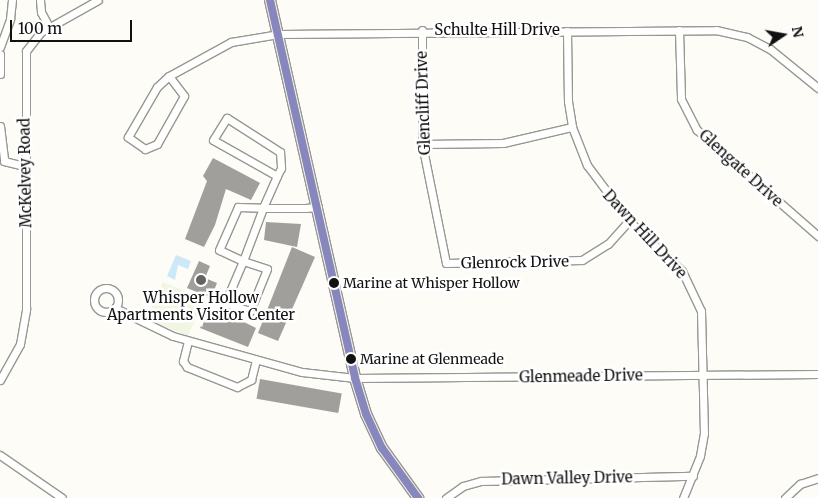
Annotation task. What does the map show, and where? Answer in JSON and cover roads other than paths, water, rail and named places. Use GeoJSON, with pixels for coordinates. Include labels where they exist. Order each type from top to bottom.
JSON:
{"type":"FeatureCollection","features":[{"type":"Feature","properties":{"kind":"main road"},"geometry":{"type":"LineString","coordinates":[[270,0],[355,378],[366,414],[382,448],[418,498]]}},
{"type":"Feature","properties":{"kind":"street"},"geometry":{"type":"LineString","coordinates":[[0,47],[10,18],[12,0]]}},
{"type":"Feature","properties":{"kind":"street"},"geometry":{"type":"LineString","coordinates":[[40,0],[39,6],[49,27]]}},
{"type":"Feature","properties":{"kind":"street","name":"McKelvey Road"},"geometry":{"type":"LineString","coordinates":[[0,380],[20,344],[24,328],[26,50],[34,38],[49,27],[98,0]]}},
{"type":"Feature","properties":{"kind":"street","name":"Schulte Hill Drive"},"geometry":{"type":"LineString","coordinates":[[169,76],[184,96],[158,144],[145,149],[128,137],[157,88],[169,76],[231,42],[279,34],[422,30],[716,30],[747,37],[790,63],[818,88]]}},
{"type":"Feature","properties":{"kind":"street","name":"Glencliff Drive"},"geometry":{"type":"LineString","coordinates":[[422,30],[422,144],[446,263]]}},
{"type":"Feature","properties":{"kind":"street","name":"Glengate Drive"},"geometry":{"type":"LineString","coordinates":[[679,30],[681,99],[697,130],[818,236]]}},
{"type":"Feature","properties":{"kind":"street","name":"Dawn Hill Drive"},"geometry":{"type":"LineString","coordinates":[[567,31],[568,101],[572,127],[587,165],[629,221],[668,254],[691,286],[701,311],[704,433],[693,476],[683,498]]}},
{"type":"Feature","properties":{"kind":"street"},"geometry":{"type":"LineString","coordinates":[[0,54],[0,74]]}},
{"type":"Feature","properties":{"kind":"street"},"geometry":{"type":"LineString","coordinates":[[277,176],[213,140],[227,118],[280,152],[277,176],[263,208],[243,261],[225,303],[250,311],[267,269],[243,261],[219,250],[238,207],[263,208],[318,207]]}},
{"type":"Feature","properties":{"kind":"street"},"geometry":{"type":"LineString","coordinates":[[0,126],[4,161],[24,166]]}},
{"type":"Feature","properties":{"kind":"street"},"geometry":{"type":"LineString","coordinates":[[422,144],[503,143],[572,127]]}},
{"type":"Feature","properties":{"kind":"street","name":"Glenrock Drive"},"geometry":{"type":"LineString","coordinates":[[446,263],[582,260],[608,244],[629,221]]}},
{"type":"Feature","properties":{"kind":"street","name":"Glenmeade Drive"},"geometry":{"type":"LineString","coordinates":[[115,308],[188,341],[302,372],[355,378],[818,374]]}},
{"type":"Feature","properties":{"kind":"street"},"geometry":{"type":"LineString","coordinates":[[188,341],[183,361],[187,367],[238,387],[251,380],[256,360]]}},
{"type":"Feature","properties":{"kind":"street"},"geometry":{"type":"LineString","coordinates":[[0,455],[62,498]]}},
{"type":"Feature","properties":{"kind":"street","name":"Dawn Valley Drive"},"geometry":{"type":"LineString","coordinates":[[446,498],[463,486],[481,481],[693,476]]}},
{"type":"Feature","properties":{"kind":"street"},"geometry":{"type":"LineString","coordinates":[[785,498],[800,484],[818,478]]}},
{"type":"Feature","properties":{"kind":"water"},"geometry":{"type":"Polygon","coordinates":[[[176,255],[191,261],[188,269],[178,265],[175,280],[167,276],[176,255]]]}},
{"type":"Feature","properties":{"kind":"place","name":"Whisper Hollow Apartments Visitor Center"},"geometry":{"type":"Point","coordinates":[201,280]}},
{"type":"Feature","properties":{"kind":"place","name":"Marine at Whisper Hollow"},"geometry":{"type":"Point","coordinates":[334,283]}},
{"type":"Feature","properties":{"kind":"place","name":"Marine at Glenmeade"},"geometry":{"type":"Point","coordinates":[351,359]}}]}
